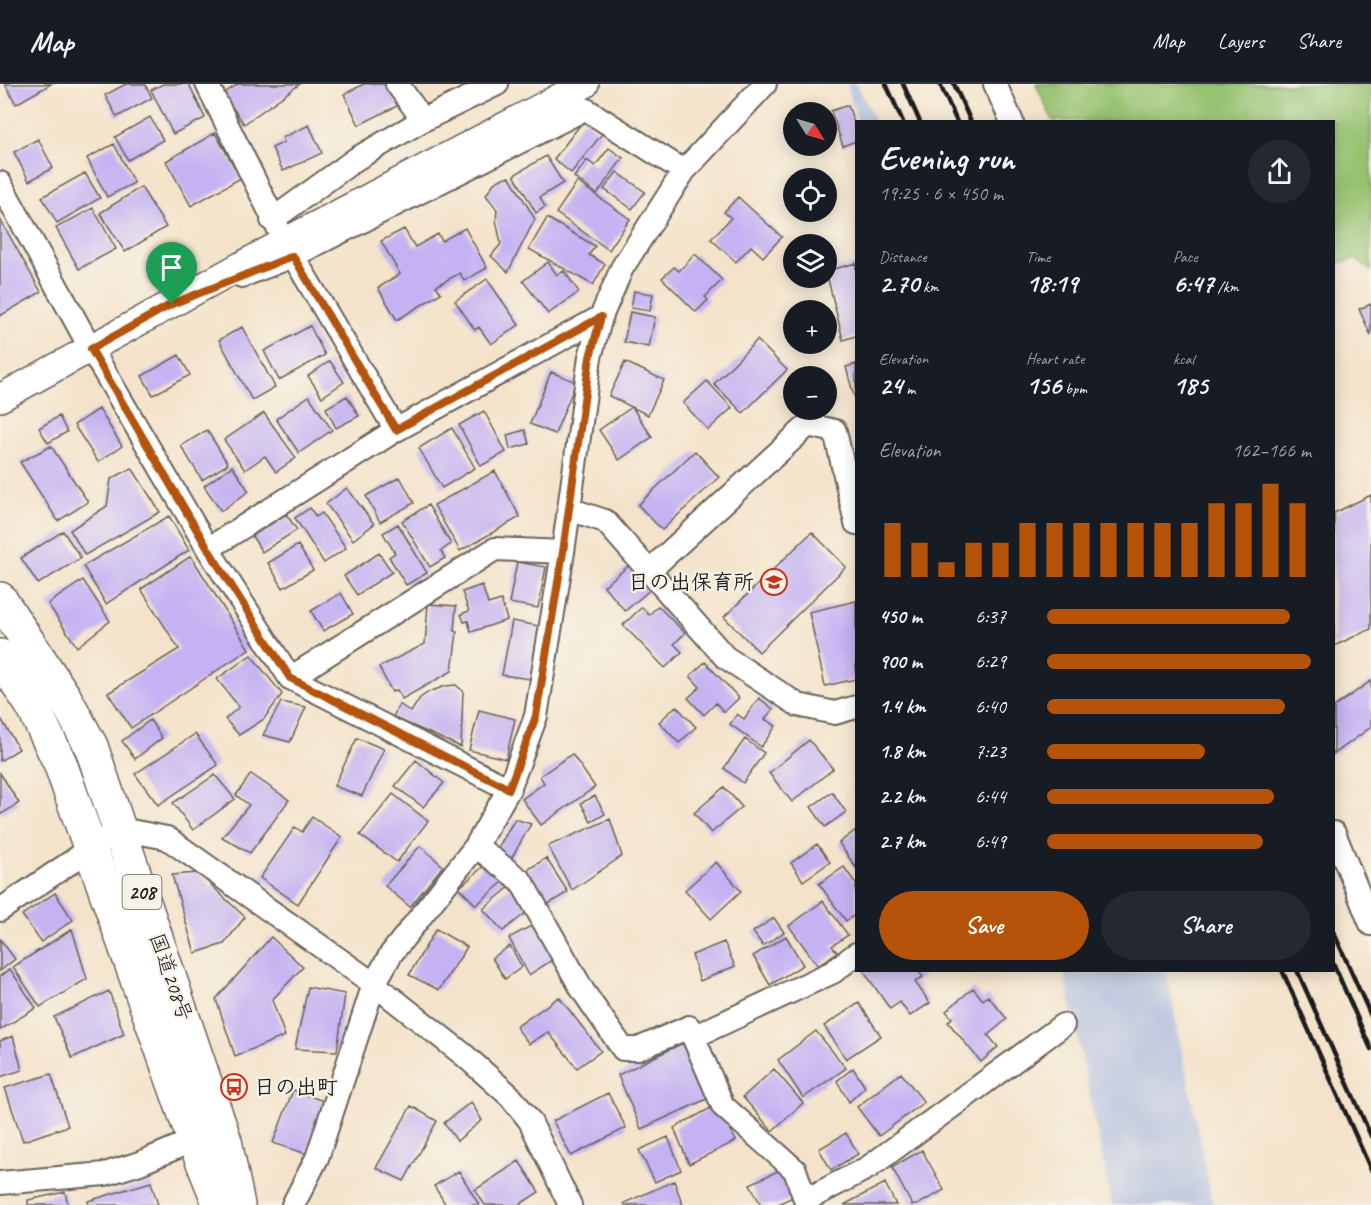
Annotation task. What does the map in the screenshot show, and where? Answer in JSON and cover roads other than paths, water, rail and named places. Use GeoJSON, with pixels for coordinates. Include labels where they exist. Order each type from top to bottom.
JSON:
{"type":"FeatureCollection","features":[{"type":"Feature","properties":{"kind":"highway","name":"国道208号"},"geometry":{"type":"LineString","coordinates":[[0,599],[65,698],[91,746],[225,1142],[238,1205]]}},
{"type":"Feature","properties":{"kind":"highway","name":"国道208号"},"geometry":{"type":"LineString","coordinates":[[0,656],[33,707],[60,763],[89,851],[194,1140],[220,1205]]}},
{"type":"Feature","properties":{"kind":"street"},"geometry":{"type":"LineString","coordinates":[[207,84],[284,239],[396,430]]}},
{"type":"Feature","properties":{"kind":"street"},"geometry":{"type":"LineString","coordinates":[[397,84],[423,120]]}},
{"type":"Feature","properties":{"kind":"street"},"geometry":{"type":"LineString","coordinates":[[284,239],[356,159],[423,120],[496,84]]}},
{"type":"Feature","properties":{"kind":"street"},"geometry":{"type":"LineString","coordinates":[[0,398],[172,304],[284,239],[585,84]]}},
{"type":"Feature","properties":{"kind":"street"},"geometry":{"type":"LineString","coordinates":[[293,1205],[317,1158],[374,984],[391,954],[476,846],[509,789],[536,716],[563,552],[590,357],[601,317],[622,268],[684,171],[765,84]]}},
{"type":"Feature","properties":{"kind":"street"},"geometry":{"type":"LineString","coordinates":[[995,84],[1011,120]]}},
{"type":"Feature","properties":{"kind":"street"},"geometry":{"type":"LineString","coordinates":[[284,239],[585,109],[684,171]]}},
{"type":"Feature","properties":{"kind":"street"},"geometry":{"type":"LineString","coordinates":[[0,183],[91,349],[208,549],[290,678],[509,789]]}},
{"type":"Feature","properties":{"kind":"street"},"geometry":{"type":"LineString","coordinates":[[208,549],[396,430],[601,317]]}},
{"type":"Feature","properties":{"kind":"street"},"geometry":{"type":"LineString","coordinates":[[649,571],[808,425],[835,431],[855,519]]}},
{"type":"Feature","properties":{"kind":"street"},"geometry":{"type":"LineString","coordinates":[[569,509],[605,520],[725,657],[798,705],[835,713],[855,707]]}},
{"type":"Feature","properties":{"kind":"street"},"geometry":{"type":"LineString","coordinates":[[290,678],[495,549],[563,552]]}},
{"type":"Feature","properties":{"kind":"street"},"geometry":{"type":"LineString","coordinates":[[0,910],[120,829],[167,838],[374,984],[464,1055],[510,1096],[530,1121],[570,1205]]}},
{"type":"Feature","properties":{"kind":"street"},"geometry":{"type":"LineString","coordinates":[[1335,835],[1371,924]]}},
{"type":"Feature","properties":{"kind":"street"},"geometry":{"type":"LineString","coordinates":[[476,846],[521,881],[583,991],[623,1049],[638,1049],[689,1027],[723,1106],[795,1170],[806,1203],[869,1167],[1063,1025]]}},
{"type":"Feature","properties":{"kind":"street"},"geometry":{"type":"LineString","coordinates":[[693,1037],[832,972],[855,955]]}},
{"type":"Feature","properties":{"kind":"street"},"geometry":{"type":"LineString","coordinates":[[0,1183],[105,1174],[140,1163],[194,1140]]}},
{"type":"Feature","properties":{"kind":"railway"},"geometry":{"type":"LineString","coordinates":[[886,84],[902,120]]}},
{"type":"Feature","properties":{"kind":"railway"},"geometry":{"type":"LineString","coordinates":[[903,84],[919,120]]}},
{"type":"Feature","properties":{"kind":"railway"},"geometry":{"type":"LineString","coordinates":[[940,84],[956,120]]}},
{"type":"Feature","properties":{"kind":"railway"},"geometry":{"type":"LineString","coordinates":[[954,84],[970,120]]}},
{"type":"Feature","properties":{"kind":"railway"},"geometry":{"type":"LineString","coordinates":[[1335,935],[1371,1016]]}},
{"type":"Feature","properties":{"kind":"railway"},"geometry":{"type":"LineString","coordinates":[[1335,967],[1371,1049]]}},
{"type":"Feature","properties":{"kind":"railway"},"geometry":{"type":"LineString","coordinates":[[1283,972],[1371,1170]]}},
{"type":"Feature","properties":{"kind":"railway"},"geometry":{"type":"LineString","coordinates":[[1298,972],[1371,1136]]}},
{"type":"Feature","properties":{"kind":"place","name":"日の出保育所"},"geometry":{"type":"Point","coordinates":[774,582]}},
{"type":"Feature","properties":{"kind":"place","name":"日の出町"},"geometry":{"type":"Point","coordinates":[234,1087]}}]}
